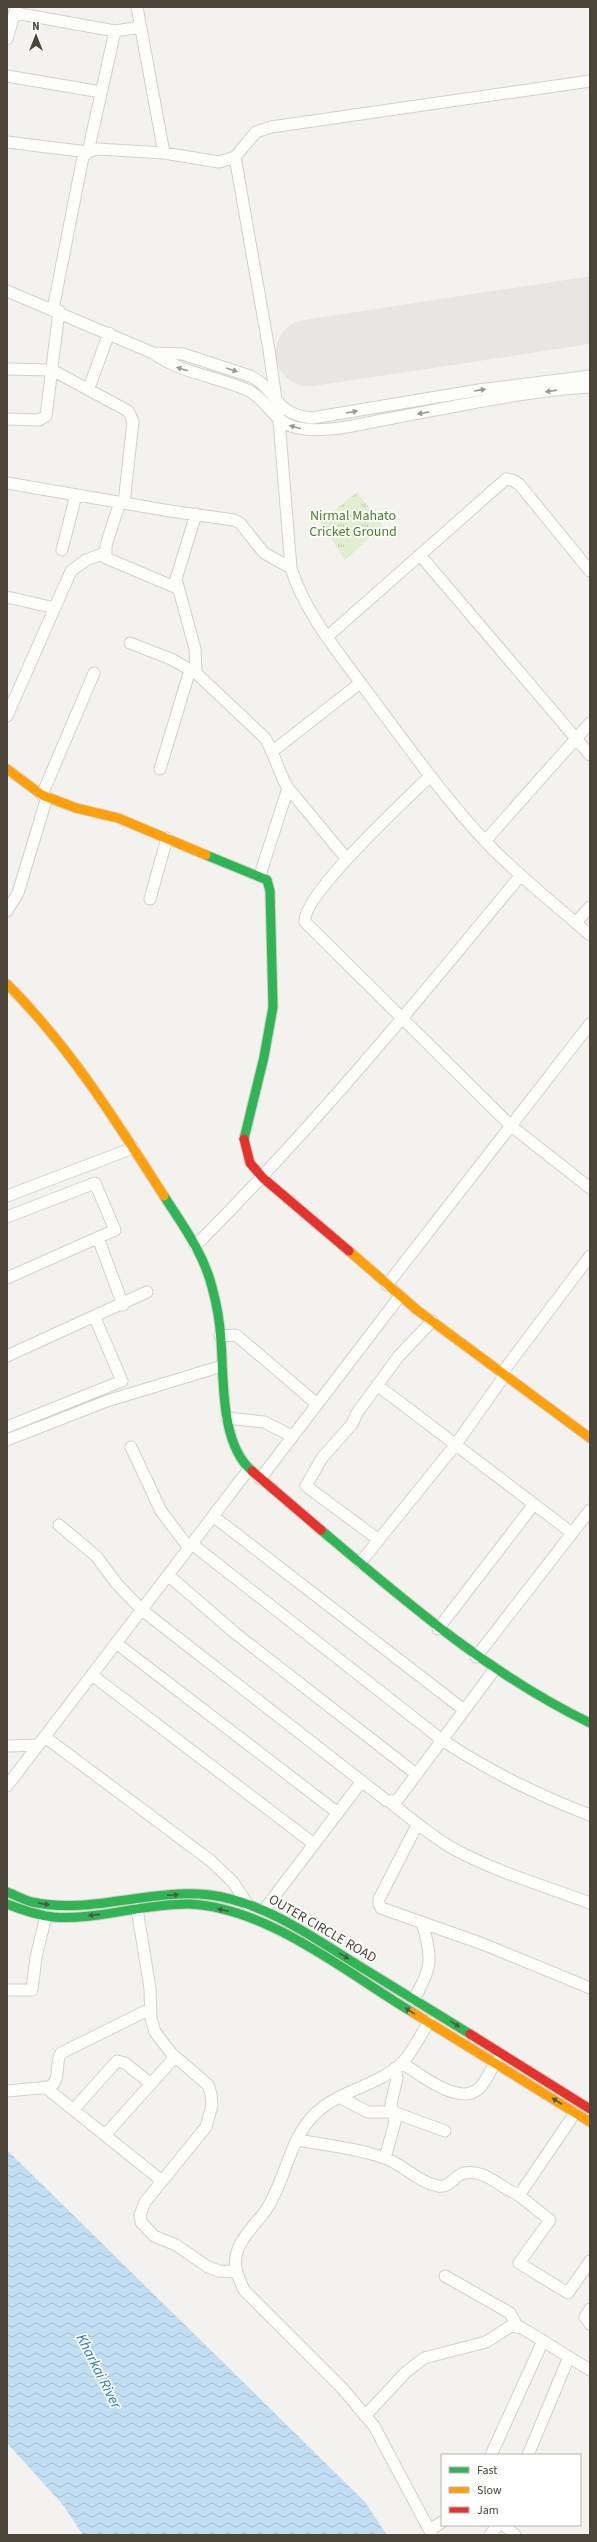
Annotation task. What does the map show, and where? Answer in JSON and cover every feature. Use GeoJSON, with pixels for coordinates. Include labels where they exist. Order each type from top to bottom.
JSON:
{"type":"FeatureCollection","features":[{"type":"Feature","properties":{"kind":"street"},"geometry":{"type":"LineString","coordinates":[[137,7],[164,152]]}},
{"type":"Feature","properties":{"kind":"street"},"geometry":{"type":"LineString","coordinates":[[7,39],[15,10],[115,31],[141,27]]}},
{"type":"Feature","properties":{"kind":"street"},"geometry":{"type":"LineString","coordinates":[[7,419],[44,419],[48,410],[56,310],[83,157],[88,152],[115,31]]}},
{"type":"Feature","properties":{"kind":"street"},"geometry":{"type":"LineString","coordinates":[[7,76],[101,92]]}},
{"type":"Feature","properties":{"kind":"street"},"geometry":{"type":"LineString","coordinates":[[7,142],[88,152],[97,149],[164,152],[219,162],[235,157],[256,132],[271,126],[590,81]]}},
{"type":"Feature","properties":{"kind":"street"},"geometry":{"type":"LineString","coordinates":[[235,157],[279,420],[291,568],[296,582],[327,637],[430,776],[485,841],[520,876],[590,935]]}},
{"type":"Feature","properties":{"kind":"street"},"geometry":{"type":"LineString","coordinates":[[7,291],[56,310],[153,353],[170,365],[248,390],[265,403],[279,420],[302,429],[320,429],[504,398],[590,387]]}},
{"type":"Feature","properties":{"kind":"street"},"geometry":{"type":"LineString","coordinates":[[89,388],[109,334]]}},
{"type":"Feature","properties":{"kind":"street"},"geometry":{"type":"LineString","coordinates":[[153,353],[183,354],[250,376],[267,388],[276,402],[291,414],[312,418],[479,390],[590,376]]}},
{"type":"Feature","properties":{"kind":"street"},"geometry":{"type":"LineString","coordinates":[[7,369],[52,370],[89,388],[128,411],[133,421],[122,503],[104,553],[106,558],[112,562],[177,588]]}},
{"type":"Feature","properties":{"kind":"street"},"geometry":{"type":"LineString","coordinates":[[327,637],[506,479],[512,480],[519,484],[590,571]]}},
{"type":"Feature","properties":{"kind":"street"},"geometry":{"type":"LineString","coordinates":[[7,483],[122,503],[234,520],[240,523],[264,552],[291,568]]}},
{"type":"Feature","properties":{"kind":"street"},"geometry":{"type":"LineString","coordinates":[[62,550],[76,495]]}},
{"type":"Feature","properties":{"kind":"street"},"geometry":{"type":"LineString","coordinates":[[160,769],[193,671],[195,649],[177,588],[178,568],[196,514]]}},
{"type":"Feature","properties":{"kind":"street"},"geometry":{"type":"LineString","coordinates":[[7,716],[71,571],[86,560],[104,553]]}},
{"type":"Feature","properties":{"kind":"street"},"geometry":{"type":"LineString","coordinates":[[420,555],[575,740],[590,755]]}},
{"type":"Feature","properties":{"kind":"street"},"geometry":{"type":"LineString","coordinates":[[7,598],[55,608]]}},
{"type":"Feature","properties":{"kind":"street"},"geometry":{"type":"LineString","coordinates":[[130,643],[193,671],[254,728],[273,751],[282,779],[288,788],[346,858]]}},
{"type":"Feature","properties":{"kind":"street"},"geometry":{"type":"LineString","coordinates":[[7,911],[18,893],[45,796],[94,673]]}},
{"type":"Feature","properties":{"kind":"street"},"geometry":{"type":"LineString","coordinates":[[273,751],[360,682]]}},
{"type":"Feature","properties":{"kind":"street"},"geometry":{"type":"LineString","coordinates":[[485,841],[590,723]]}},
{"type":"Feature","properties":{"kind":"street"},"geometry":{"type":"LineString","coordinates":[[7,769],[45,796],[76,808],[118,818],[260,875],[267,880],[270,891],[273,1007],[244,1145],[250,1164],[263,1178],[400,1296],[590,1438]]}},
{"type":"Feature","properties":{"kind":"street"},"geometry":{"type":"LineString","coordinates":[[430,776],[346,858],[306,910],[305,922],[402,1020],[510,1125],[590,1188]]}},
{"type":"Feature","properties":{"kind":"street"},"geometry":{"type":"LineString","coordinates":[[260,875],[288,788]]}},
{"type":"Feature","properties":{"kind":"street"},"geometry":{"type":"LineString","coordinates":[[150,899],[167,838]]}},
{"type":"Feature","properties":{"kind":"street"},"geometry":{"type":"LineString","coordinates":[[195,1246],[263,1178],[402,1020],[520,876]]}},
{"type":"Feature","properties":{"kind":"street"},"geometry":{"type":"LineString","coordinates":[[576,922],[590,907]]}},
{"type":"Feature","properties":{"kind":"street"},"geometry":{"type":"LineString","coordinates":[[7,984],[37,1012],[70,1054],[133,1148],[206,1266],[215,1299],[220,1336],[227,1418],[237,1454],[249,1469],[438,1629],[476,1657],[548,1704],[590,1722]]}},
{"type":"Feature","properties":{"kind":"street"},"geometry":{"type":"LineString","coordinates":[[387,1285],[590,1024]]}},
{"type":"Feature","properties":{"kind":"street"},"geometry":{"type":"LineString","coordinates":[[7,1196],[133,1148]]}},
{"type":"Feature","properties":{"kind":"street"},"geometry":{"type":"LineString","coordinates":[[7,1217],[94,1182],[115,1230],[7,1278]]}},
{"type":"Feature","properties":{"kind":"street"},"geometry":{"type":"LineString","coordinates":[[98,1238],[123,1305]]}},
{"type":"Feature","properties":{"kind":"street"},"geometry":{"type":"LineString","coordinates":[[360,1563],[456,1444],[503,1374],[590,1256]]}},
{"type":"Feature","properties":{"kind":"street"},"geometry":{"type":"LineString","coordinates":[[7,1356],[95,1318],[147,1292]]}},
{"type":"Feature","properties":{"kind":"street"},"geometry":{"type":"LineString","coordinates":[[260,1478],[400,1296]]}},
{"type":"Feature","properties":{"kind":"street"},"geometry":{"type":"LineString","coordinates":[[7,1427],[122,1381],[95,1318]]}},
{"type":"Feature","properties":{"kind":"street"},"geometry":{"type":"LineString","coordinates":[[378,1540],[306,1486],[322,1458],[352,1424],[398,1356],[432,1321]]}},
{"type":"Feature","properties":{"kind":"street"},"geometry":{"type":"LineString","coordinates":[[220,1336],[236,1336],[317,1404]]}},
{"type":"Feature","properties":{"kind":"street"},"geometry":{"type":"LineString","coordinates":[[7,1440],[107,1401],[222,1366]]}},
{"type":"Feature","properties":{"kind":"street"},"geometry":{"type":"LineString","coordinates":[[377,1385],[572,1533]]}},
{"type":"Feature","properties":{"kind":"street"},"geometry":{"type":"LineString","coordinates":[[227,1418],[264,1422],[292,1436]]}},
{"type":"Feature","properties":{"kind":"street"},"geometry":{"type":"LineString","coordinates":[[131,1447],[162,1511],[190,1546],[442,1740],[485,1768],[517,1784],[590,1814]]}},
{"type":"Feature","properties":{"kind":"street"},"geometry":{"type":"LineString","coordinates":[[7,1786],[249,1469]]}},
{"type":"Feature","properties":{"kind":"street"},"geometry":{"type":"LineString","coordinates":[[438,1629],[534,1504]]}},
{"type":"Feature","properties":{"kind":"street"},"geometry":{"type":"LineString","coordinates":[[476,1657],[590,1510]]}},
{"type":"Feature","properties":{"kind":"street"},"geometry":{"type":"LineString","coordinates":[[213,1516],[464,1710]]}},
{"type":"Feature","properties":{"kind":"street"},"geometry":{"type":"LineString","coordinates":[[59,1525],[96,1556],[117,1584],[142,1610],[418,1825],[455,1849],[481,1861],[590,1903]]}},
{"type":"Feature","properties":{"kind":"street"},"geometry":{"type":"LineString","coordinates":[[168,1575],[235,1633],[416,1774]]}},
{"type":"Feature","properties":{"kind":"street"},"geometry":{"type":"LineString","coordinates":[[116,1643],[338,1813]]}},
{"type":"Feature","properties":{"kind":"street"},"geometry":{"type":"LineString","coordinates":[[390,1802],[398,1799],[495,1669]]}},
{"type":"Feature","properties":{"kind":"street"},"geometry":{"type":"LineString","coordinates":[[92,1675],[314,1844]]}},
{"type":"Feature","properties":{"kind":"street"},"geometry":{"type":"LineString","coordinates":[[7,1746],[42,1741],[211,1861],[233,1882],[247,1902],[251,1919]]}},
{"type":"Feature","properties":{"kind":"street"},"geometry":{"type":"LineString","coordinates":[[264,1910],[362,1781]]}},
{"type":"Feature","properties":{"kind":"street"},"geometry":{"type":"LineString","coordinates":[[418,1825],[379,1904],[385,1910],[483,1944],[590,1988]]}},
{"type":"Feature","properties":{"kind":"street","name":"OUTER CIRCLE ROAD"},"geometry":{"type":"LineString","coordinates":[[7,1892],[31,1902],[60,1906],[94,1904],[142,1896],[182,1895],[209,1895],[247,1902],[313,1937],[590,2109]]}},
{"type":"Feature","properties":{"kind":"street","name":"OUTER CIRCLE ROAD"},"geometry":{"type":"LineString","coordinates":[[7,1904],[34,1914],[46,1916],[80,1916],[137,1909],[208,1906],[251,1919],[334,1964],[496,2062],[590,2122]]}},
{"type":"Feature","properties":{"kind":"street"},"geometry":{"type":"LineString","coordinates":[[137,1909],[150,1988],[150,2009],[155,2032],[175,2057],[208,2085],[212,2105],[206,2127],[142,2208],[141,2222],[145,2229],[154,2236],[176,2245],[208,2268],[219,2271],[236,2272]]}},
{"type":"Feature","properties":{"kind":"street"},"geometry":{"type":"LineString","coordinates":[[7,1990],[32,1990],[36,1957],[46,1916]]}},
{"type":"Feature","properties":{"kind":"street"},"geometry":{"type":"LineString","coordinates":[[414,1999],[428,1975],[430,1948],[422,1923]]}},
{"type":"Feature","properties":{"kind":"street"},"geometry":{"type":"LineString","coordinates":[[7,2092],[50,2087],[56,2080],[58,2060],[61,2053],[150,2009]]}},
{"type":"Feature","properties":{"kind":"street"},"geometry":{"type":"LineString","coordinates":[[428,2022],[398,2065],[327,2103],[314,2114],[298,2140],[280,2186],[238,2249],[235,2262],[236,2272],[244,2290],[342,2388],[374,2426],[399,2469],[431,2533],[441,2523]]}},
{"type":"Feature","properties":{"kind":"street"},"geometry":{"type":"LineString","coordinates":[[105,2135],[175,2057]]}},
{"type":"Feature","properties":{"kind":"street"},"geometry":{"type":"LineString","coordinates":[[73,2110],[117,2061],[125,2063],[151,2084]]}},
{"type":"Feature","properties":{"kind":"street"},"geometry":{"type":"LineString","coordinates":[[398,2065],[444,2090],[467,2093],[479,2088],[496,2062]]}},
{"type":"Feature","properties":{"kind":"street"},"geometry":{"type":"LineString","coordinates":[[385,2158],[394,2129],[392,2096],[397,2079],[398,2065]]}},
{"type":"Feature","properties":{"kind":"street"},"geometry":{"type":"LineString","coordinates":[[45,2087],[162,2181]]}},
{"type":"Feature","properties":{"kind":"street"},"geometry":{"type":"LineString","coordinates":[[339,2097],[373,2113],[393,2112],[445,2131]]}},
{"type":"Feature","properties":{"kind":"street"},"geometry":{"type":"LineString","coordinates":[[517,2194],[522,2191],[575,2113]]}},
{"type":"Feature","properties":{"kind":"street"},"geometry":{"type":"LineString","coordinates":[[298,2140],[385,2158],[420,2179],[438,2186],[447,2185],[462,2174],[472,2173],[490,2178],[517,2194],[550,2220],[519,2261],[521,2265],[568,2293],[590,2261]]}},
{"type":"Feature","properties":{"kind":"street"},"geometry":{"type":"LineString","coordinates":[[444,2276],[510,2313],[517,2326],[590,2370]]}},
{"type":"Feature","properties":{"kind":"street"},"geometry":{"type":"LineString","coordinates":[[590,2309],[585,2317],[590,2324]]}},
{"type":"Feature","properties":{"kind":"street"},"geometry":{"type":"LineString","coordinates":[[365,2416],[405,2373],[424,2358],[486,2342],[505,2329],[517,2326]]}},
{"type":"Feature","properties":{"kind":"street"},"geometry":{"type":"LineString","coordinates":[[491,2454],[543,2341]]}},
{"type":"Feature","properties":{"kind":"street"},"geometry":{"type":"LineString","coordinates":[[528,2454],[568,2357]]}},
{"type":"Feature","properties":{"kind":"street"},"geometry":{"type":"LineString","coordinates":[[490,2535],[497,2526]]}},
{"type":"Feature","properties":{"kind":"street"},"geometry":{"type":"LineString","coordinates":[[505,2526],[515,2535]]}},
{"type":"Feature","properties":{"kind":"green space","name":"Nirmal Mahato Cricket Ground"},"geometry":{"type":"Polygon","coordinates":[[[357,492],[383,526],[345,560],[320,522],[357,492]]]}},
{"type":"Feature","properties":{"kind":"water","name":"Kharkai River"},"geometry":{"type":"Polygon","coordinates":[[[7,2150],[365,2502],[387,2535],[83,2535],[63,2505],[7,2443],[7,2150]]]}},
{"type":"Feature","properties":{"kind":"runway"},"geometry":{"type":"LineString","coordinates":[[309,353],[590,310]]}},
{"type":"Feature","properties":{"kind":"traffic: fast"},"geometry":{"type":"LineString","coordinates":[[206,855],[267,880],[270,891],[273,1007],[264,1057],[244,1139]]}},
{"type":"Feature","properties":{"kind":"traffic: fast"},"geometry":{"type":"LineString","coordinates":[[164,1196],[192,1240],[208,1274],[219,1321],[224,1392],[229,1428],[234,1445],[242,1459],[252,1471]]}},
{"type":"Feature","properties":{"kind":"traffic: fast"},"geometry":{"type":"LineString","coordinates":[[321,1530],[417,1610],[483,1659],[553,1704],[590,1723]]}},
{"type":"Feature","properties":{"kind":"traffic: fast"},"geometry":{"type":"LineString","coordinates":[[7,1892],[32,1902],[54,1905],[98,1904],[165,1895],[188,1894],[210,1895],[230,1899],[268,1913],[322,1942],[470,2034]]}},
{"type":"Feature","properties":{"kind":"traffic: fast"},"geometry":{"type":"LineString","coordinates":[[7,1904],[41,1915],[69,1918],[172,1904],[189,1904],[218,1908],[248,1917],[277,1929],[305,1944],[412,2012]]}},
{"type":"Feature","properties":{"kind":"traffic: slow"},"geometry":{"type":"LineString","coordinates":[[7,769],[42,795],[76,808],[118,818],[206,855]]}},
{"type":"Feature","properties":{"kind":"traffic: slow"},"geometry":{"type":"LineString","coordinates":[[7,984],[30,1008],[72,1059],[110,1113],[164,1196]]}},
{"type":"Feature","properties":{"kind":"traffic: slow"},"geometry":{"type":"LineString","coordinates":[[349,1251],[417,1310],[590,1438]]}},
{"type":"Feature","properties":{"kind":"traffic: slow"},"geometry":{"type":"LineString","coordinates":[[412,2012],[590,2122]]}},
{"type":"Feature","properties":{"kind":"traffic: jam"},"geometry":{"type":"LineString","coordinates":[[244,1139],[250,1163],[263,1178],[349,1251]]}},
{"type":"Feature","properties":{"kind":"traffic: jam"},"geometry":{"type":"LineString","coordinates":[[252,1471],[321,1530]]}},
{"type":"Feature","properties":{"kind":"traffic: jam"},"geometry":{"type":"LineString","coordinates":[[470,2034],[590,2109]]}}]}
